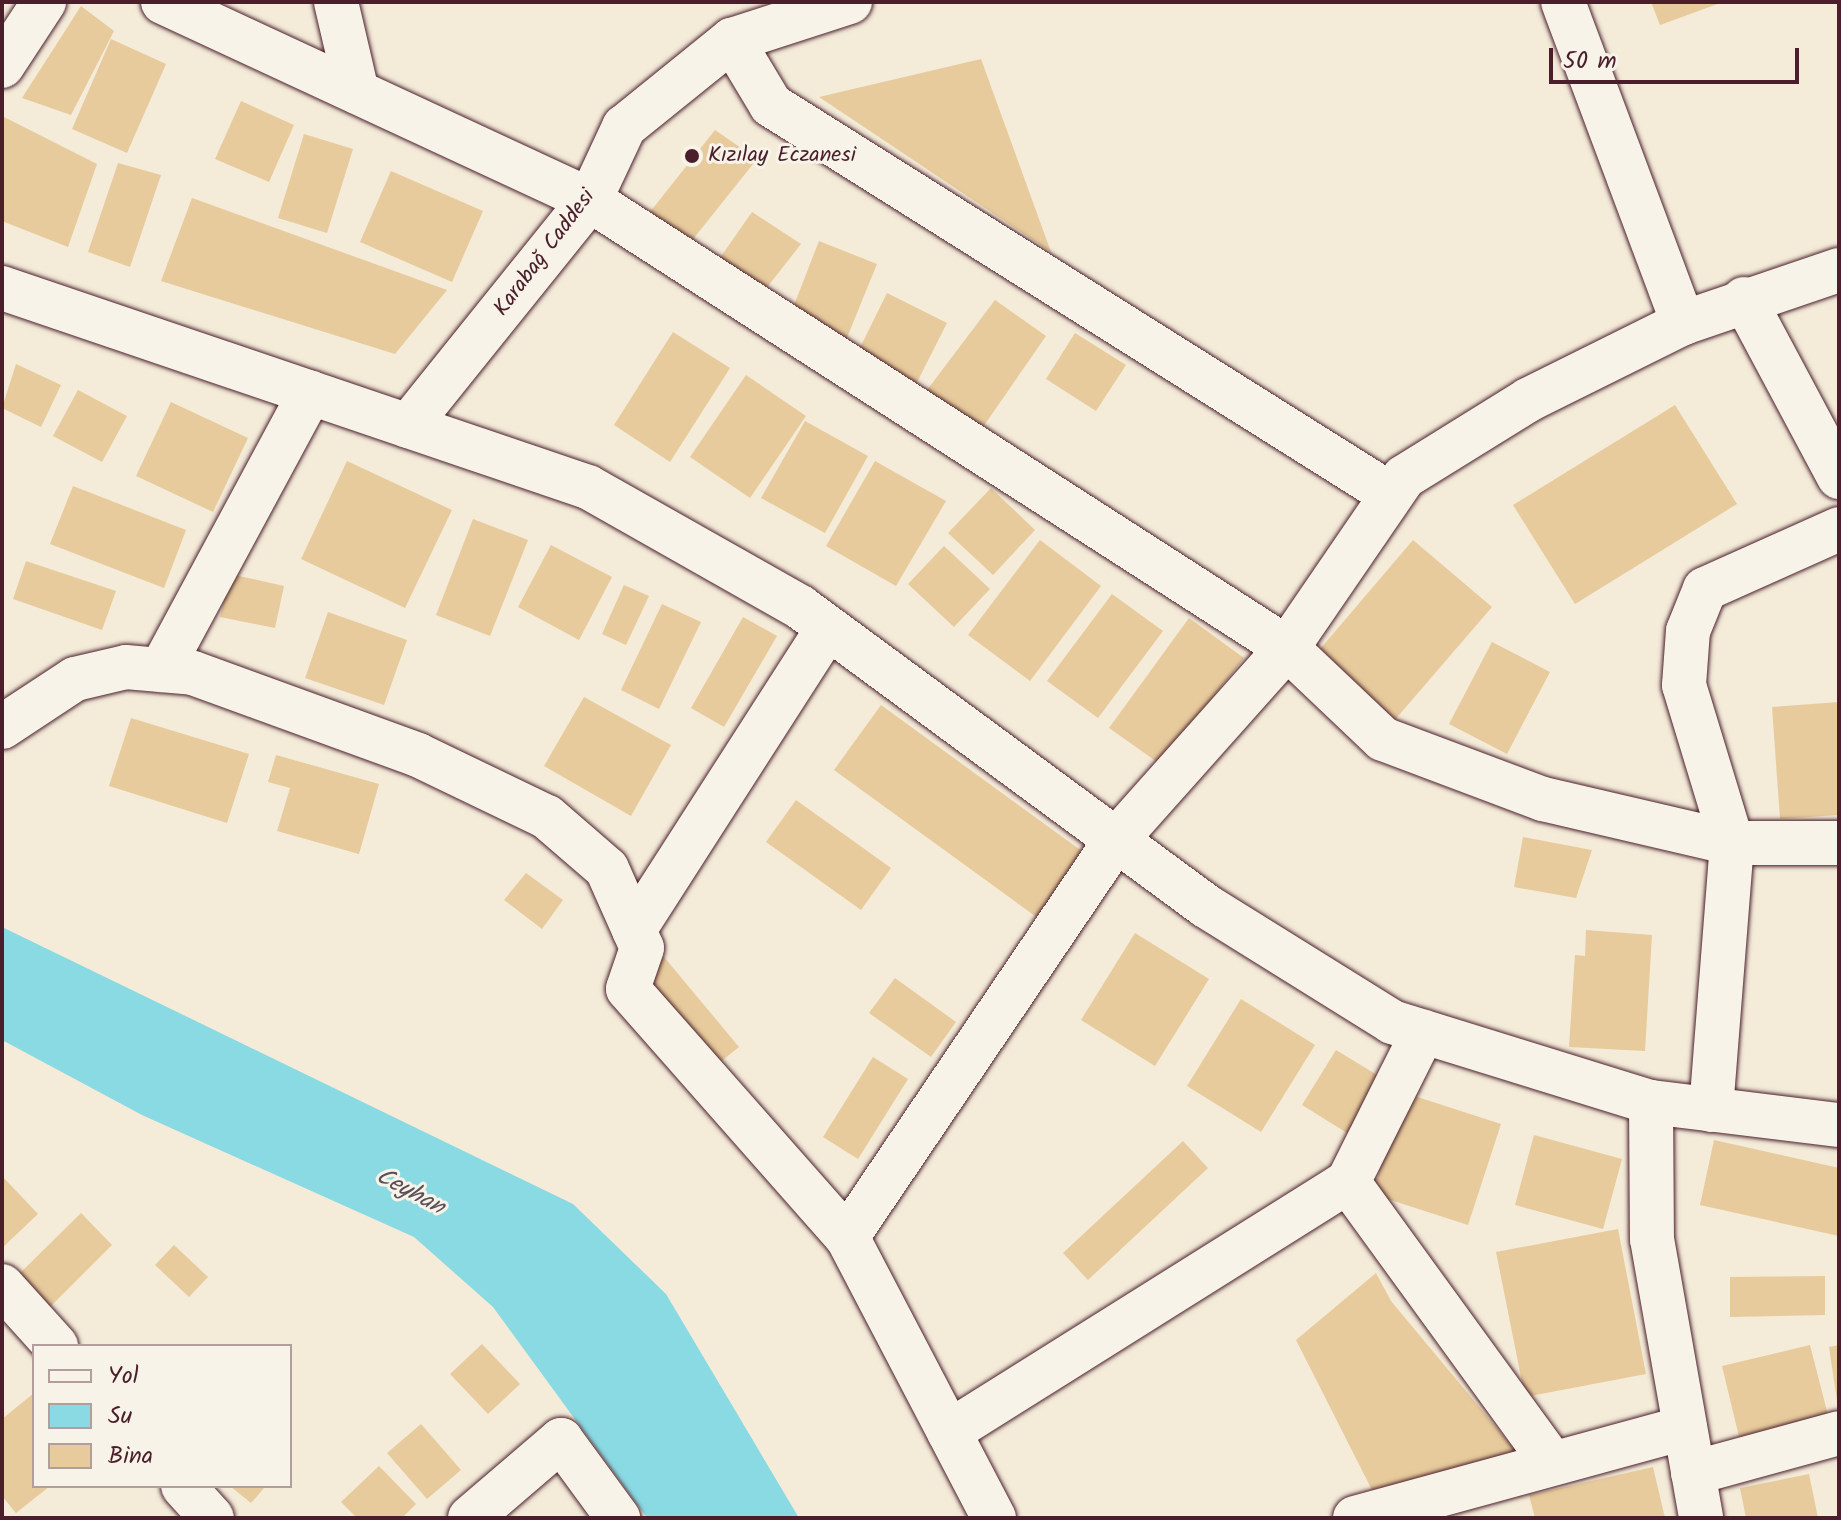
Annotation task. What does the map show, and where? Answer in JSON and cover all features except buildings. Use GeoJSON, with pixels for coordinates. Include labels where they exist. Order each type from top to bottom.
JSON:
{"type":"FeatureCollection","features":[{"type":"Feature","properties":{"kind":"street"},"geometry":{"type":"LineString","coordinates":[[2,66],[44,2]]}},
{"type":"Feature","properties":{"kind":"street"},"geometry":{"type":"LineString","coordinates":[[163,2],[590,200],[1287,648],[1383,739],[1543,799],[1732,843],[1839,843]]}},
{"type":"Feature","properties":{"kind":"street"},"geometry":{"type":"LineString","coordinates":[[336,2],[357,92]]}},
{"type":"Feature","properties":{"kind":"street","name":"Karabağ Caddesi"},"geometry":{"type":"LineString","coordinates":[[408,426],[590,200],[624,127],[732,40],[850,2]]}},
{"type":"Feature","properties":{"kind":"street"},"geometry":{"type":"LineString","coordinates":[[1563,2],[1683,323]]}},
{"type":"Feature","properties":{"kind":"street"},"geometry":{"type":"LineString","coordinates":[[732,40],[771,105],[1390,494]]}},
{"type":"Feature","properties":{"kind":"street"},"geometry":{"type":"LineString","coordinates":[[847,1237],[1116,840],[1287,648],[1404,477],[1528,400],[1683,323],[1744,299],[1839,270]]}},
{"type":"Feature","properties":{"kind":"street"},"geometry":{"type":"LineString","coordinates":[[2,288],[588,487],[828,628],[1219,914],[1392,1022],[1651,1102],[1839,1125]]}},
{"type":"Feature","properties":{"kind":"street"},"geometry":{"type":"LineString","coordinates":[[1744,299],[1839,477]]}},
{"type":"Feature","properties":{"kind":"street"},"geometry":{"type":"LineString","coordinates":[[161,670],[310,393]]}},
{"type":"Feature","properties":{"kind":"street"},"geometry":{"type":"LineString","coordinates":[[1711,1110],[1732,843],[1684,685],[1695,609],[1705,589],[1839,529]]}},
{"type":"Feature","properties":{"kind":"street"},"geometry":{"type":"LineString","coordinates":[[634,930],[828,628]]}},
{"type":"Feature","properties":{"kind":"street"},"geometry":{"type":"LineString","coordinates":[[2,727],[75,679],[126,667],[193,673],[418,755],[547,817],[607,869],[642,948],[628,989],[847,1237],[994,1518]]}},
{"type":"Feature","properties":{"kind":"street"},"geometry":{"type":"LineString","coordinates":[[949,1432],[1348,1182],[1423,1032]]}},
{"type":"Feature","properties":{"kind":"street"},"geometry":{"type":"LineString","coordinates":[[1651,1102],[1652,1239],[1701,1518]]}},
{"type":"Feature","properties":{"kind":"street"},"geometry":{"type":"LineString","coordinates":[[1348,1182],[1550,1460]]}},
{"type":"Feature","properties":{"kind":"street"},"geometry":{"type":"LineString","coordinates":[[2,1286],[54,1344]]}},
{"type":"Feature","properties":{"kind":"street"},"geometry":{"type":"LineString","coordinates":[[1355,1518],[1550,1460],[1685,1428]]}},
{"type":"Feature","properties":{"kind":"street"},"geometry":{"type":"LineString","coordinates":[[1693,1473],[1839,1433]]}},
{"type":"Feature","properties":{"kind":"street"},"geometry":{"type":"LineString","coordinates":[[470,1518],[561,1440],[618,1518]]}},
{"type":"Feature","properties":{"kind":"street"},"geometry":{"type":"LineString","coordinates":[[185,1488],[212,1518]]}},
{"type":"Feature","properties":{"kind":"water","name":"Ceyhan"},"geometry":{"type":"Polygon","coordinates":[[[2,927],[573,1204],[666,1294],[799,1518],[647,1518],[493,1307],[414,1237],[142,1115],[2,1040],[2,927]]]}},
{"type":"Feature","properties":{"kind":"place","name":"Kızılay Eczanesi"},"geometry":{"type":"Point","coordinates":[692,156]}}]}
